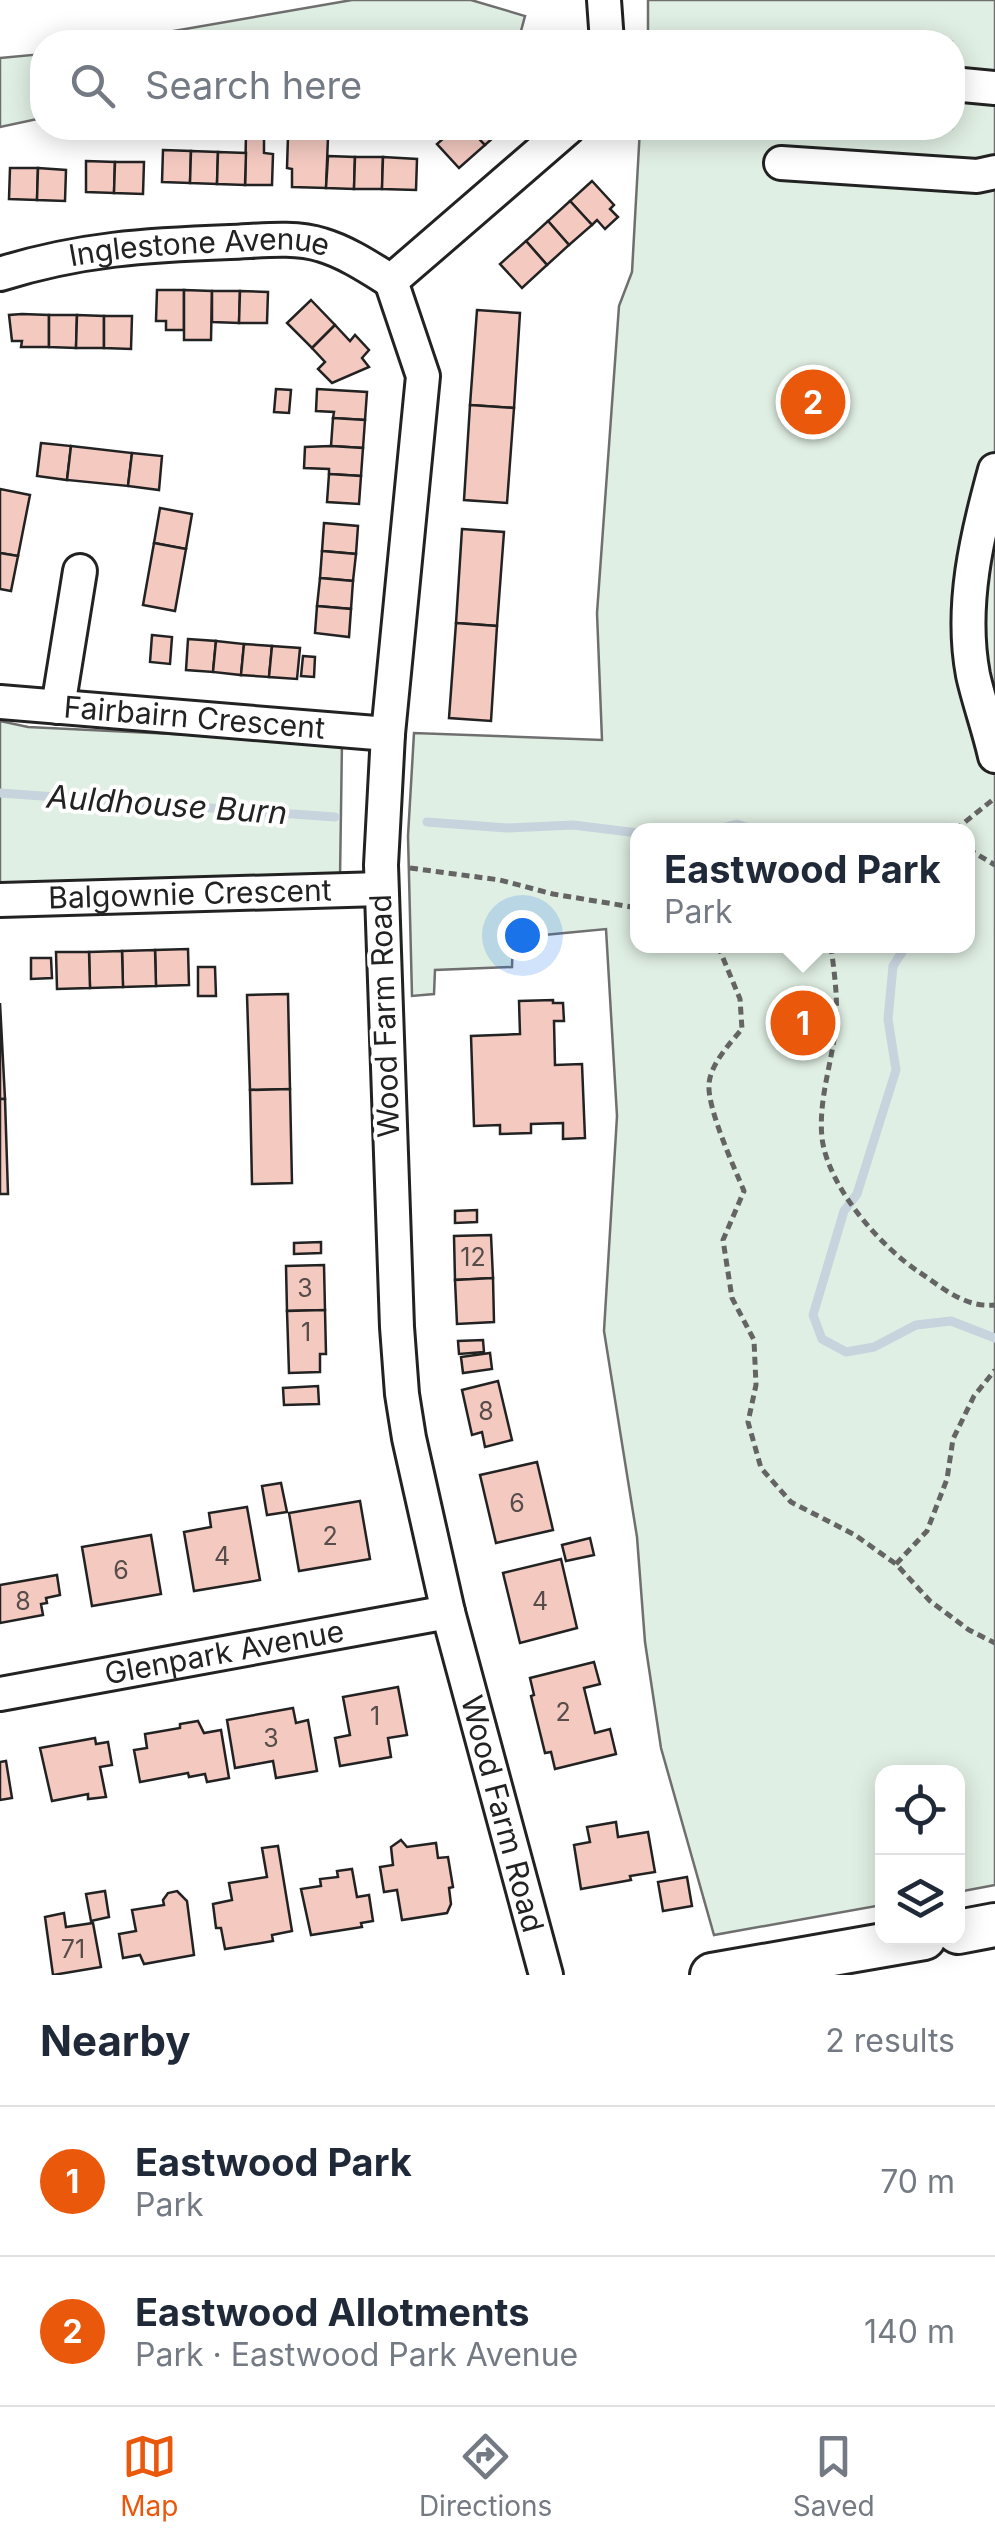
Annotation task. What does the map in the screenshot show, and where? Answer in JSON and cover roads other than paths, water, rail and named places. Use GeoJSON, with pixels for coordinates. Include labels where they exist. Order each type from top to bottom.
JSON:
{"type":"FeatureCollection","features":[{"type":"Feature","properties":{"kind":"main road"},"geometry":{"type":"LineString","coordinates":[[965,1931],[995,1925]]}},
{"type":"Feature","properties":{"kind":"main road"},"geometry":{"type":"LineString","coordinates":[[712,1975],[884,1945]]}},
{"type":"Feature","properties":{"kind":"street"},"geometry":{"type":"LineString","coordinates":[[604,0],[606,30]]}},
{"type":"Feature","properties":{"kind":"street"},"geometry":{"type":"LineString","coordinates":[[965,85],[995,88]]}},
{"type":"Feature","properties":{"kind":"street"},"geometry":{"type":"LineString","coordinates":[[390,281],[554,140]]}},
{"type":"Feature","properties":{"kind":"street"},"geometry":{"type":"LineString","coordinates":[[781,164],[976,176],[995,172]]}},
{"type":"Feature","properties":{"kind":"street","name":"Inglestone Avenue"},"geometry":{"type":"LineString","coordinates":[[0,274],[35,263],[124,246],[278,240],[321,244],[390,281]]}},
{"type":"Feature","properties":{"kind":"street","name":"Wood Farm Road"},"geometry":{"type":"LineString","coordinates":[[390,281],[424,376],[388,734],[381,877],[402,1394],[408,1438],[448,1612],[546,1975]]}},
{"type":"Feature","properties":{"kind":"street"},"geometry":{"type":"LineString","coordinates":[[995,470],[977,537],[969,604],[973,672],[995,756]]}},
{"type":"Feature","properties":{"kind":"street"},"geometry":{"type":"LineString","coordinates":[[58,707],[80,571]]}},
{"type":"Feature","properties":{"kind":"street","name":"Fairbairn Crescent"},"geometry":{"type":"LineString","coordinates":[[0,702],[388,734]]}},
{"type":"Feature","properties":{"kind":"street","name":"Balgownie Crescent"},"geometry":{"type":"LineString","coordinates":[[0,900],[381,877]]}},
{"type":"Feature","properties":{"kind":"street","name":"Glenpark Avenue"},"geometry":{"type":"LineString","coordinates":[[0,1694],[448,1612]]}},
{"type":"Feature","properties":{"kind":"waterway","name":"Auldhouse Burn"},"geometry":{"type":"LineString","coordinates":[[0,793],[335,817]]}},
{"type":"Feature","properties":{"kind":"waterway"},"geometry":{"type":"LineString","coordinates":[[427,822],[507,828],[573,825],[630,832]]}},
{"type":"Feature","properties":{"kind":"waterway"},"geometry":{"type":"LineString","coordinates":[[901,953],[893,966],[888,1019],[896,1070],[857,1194],[844,1211],[813,1315],[822,1339],[846,1352],[874,1347],[916,1325],[951,1321],[995,1338]]}},
{"type":"Feature","properties":{"kind":"place","name":"Eastwood Allotments"},"geometry":{"type":"Point","coordinates":[813,402]}},
{"type":"Feature","properties":{"kind":"place","name":"Eastwood Park"},"geometry":{"type":"Point","coordinates":[803,1023]}}]}
